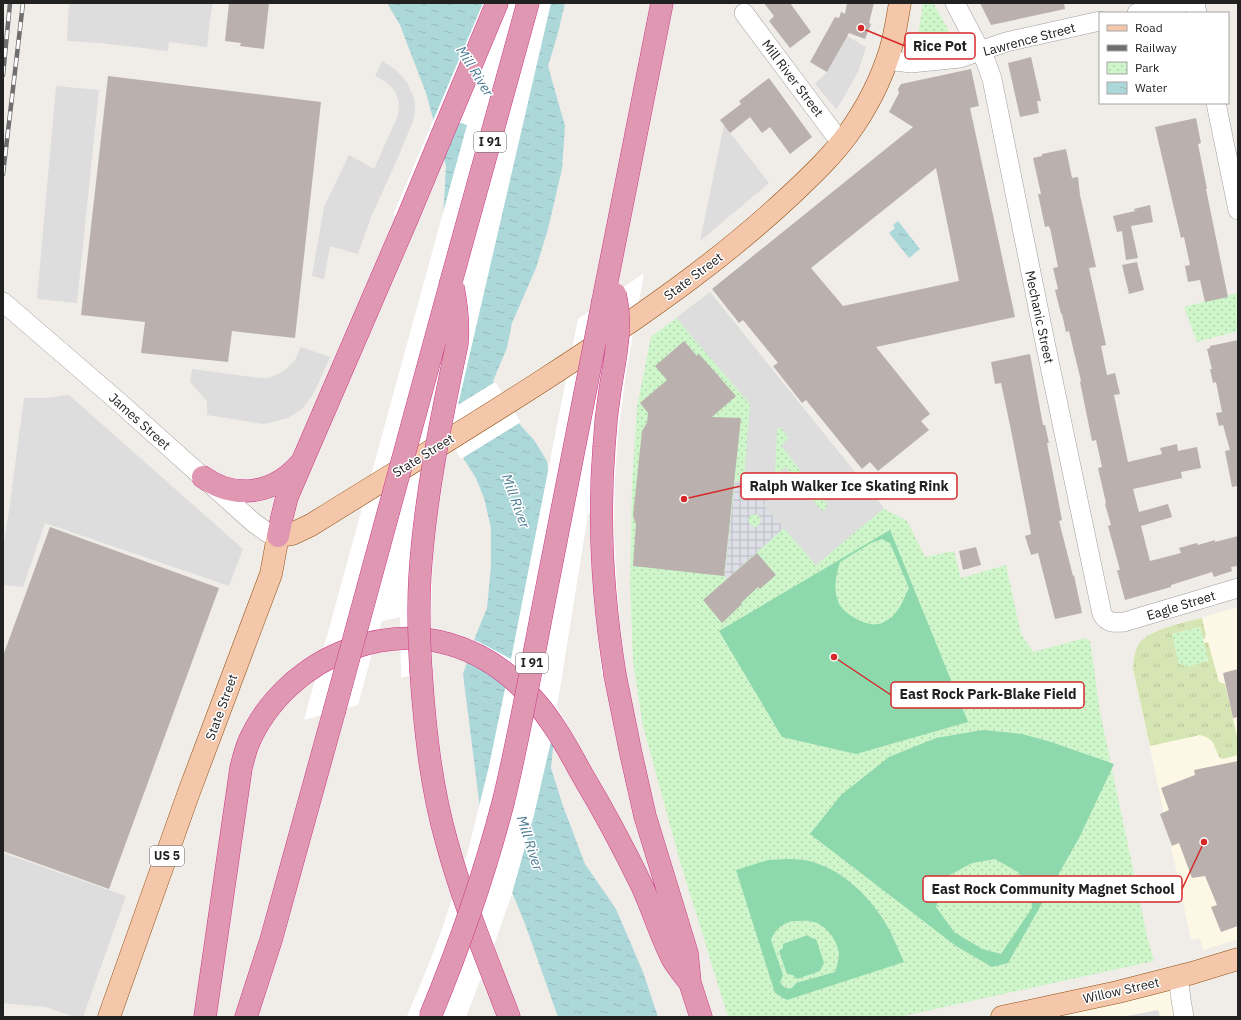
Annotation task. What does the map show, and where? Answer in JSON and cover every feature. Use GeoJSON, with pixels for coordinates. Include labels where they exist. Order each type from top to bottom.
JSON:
{"type":"FeatureCollection","features":[{"type":"Feature","properties":{"kind":"highway"},"geometry":{"type":"LineString","coordinates":[[278,536],[287,497],[408,219],[497,3]]}},
{"type":"Feature","properties":{"kind":"highway","name":"I 91"},"geometry":{"type":"LineString","coordinates":[[246,1017],[273,933],[528,3]]}},
{"type":"Feature","properties":{"kind":"highway","name":"I 91"},"geometry":{"type":"LineString","coordinates":[[430,1017],[459,945],[481,880],[512,763],[609,290],[662,3]]}},
{"type":"Feature","properties":{"kind":"highway"},"geometry":{"type":"LineString","coordinates":[[451,282],[456,303],[458,330],[434,460],[422,550],[419,601],[421,672],[430,764],[446,842],[463,897],[509,1017]]}},
{"type":"Feature","properties":{"kind":"highway"},"geometry":{"type":"LineString","coordinates":[[609,290],[618,310],[619,328],[605,426],[602,463],[602,503],[609,640],[629,747],[645,816],[688,953],[690,983],[701,1017]]}},
{"type":"Feature","properties":{"kind":"highway"},"geometry":{"type":"LineString","coordinates":[[203,477],[216,486],[228,490],[244,491],[261,489],[275,484],[287,477],[306,454]]}},
{"type":"Feature","properties":{"kind":"highway"},"geometry":{"type":"LineString","coordinates":[[205,1017],[241,768],[247,746],[257,727],[276,701],[296,680],[318,664],[344,651],[372,642],[400,638],[426,639],[454,645],[472,652],[496,666],[521,687],[545,714],[573,758],[618,837],[646,895],[673,959],[690,983]]}},
{"type":"Feature","properties":{"kind":"highway"},"geometry":{"type":"LineString","coordinates":[[443,987],[443,1017]]}},
{"type":"Feature","properties":{"kind":"main road","name":"State Street"},"geometry":{"type":"LineString","coordinates":[[109,1017],[184,807],[271,574],[278,536],[292,534],[311,525],[508,402],[614,333],[708,265],[772,212],[816,171],[841,143],[855,124],[880,79],[893,39],[900,3]]}},
{"type":"Feature","properties":{"kind":"main road","name":"Willow Street"},"geometry":{"type":"LineString","coordinates":[[1002,1017],[1118,992],[1238,959]]}},
{"type":"Feature","properties":{"kind":"street","name":"Mechanic Street"},"geometry":{"type":"LineString","coordinates":[[954,3],[980,51],[992,79],[1102,614],[1104,618],[1111,622],[1124,622]]}},
{"type":"Feature","properties":{"kind":"street"},"geometry":{"type":"LineString","coordinates":[[1141,12],[1172,4]]}},
{"type":"Feature","properties":{"kind":"street","name":"Mill River Street"},"geometry":{"type":"LineString","coordinates":[[744,13],[841,143]]}},
{"type":"Feature","properties":{"kind":"street","name":"Lawrence Street"},"geometry":{"type":"LineString","coordinates":[[887,60],[902,63],[920,63],[960,58],[1006,42],[1099,21]]}},
{"type":"Feature","properties":{"kind":"street"},"geometry":{"type":"LineString","coordinates":[[1216,104],[1238,210]]}},
{"type":"Feature","properties":{"kind":"street","name":"James Street"},"geometry":{"type":"LineString","coordinates":[[3,302],[120,403],[258,526],[268,533],[278,536]]}},
{"type":"Feature","properties":{"kind":"street","name":"Eagle Street"},"geometry":{"type":"LineString","coordinates":[[1124,622],[1238,588]]}},
{"type":"Feature","properties":{"kind":"street"},"geometry":{"type":"LineString","coordinates":[[1178,976],[1184,1017]]}},
{"type":"Feature","properties":{"kind":"shaded area"},"geometry":{"type":"Polygon","coordinates":[[[69,3],[213,3],[207,47],[169,42],[168,51],[101,43],[67,41],[69,3]]]}},
{"type":"Feature","properties":{"kind":"shaded area"},"geometry":{"type":"Polygon","coordinates":[[[847,36],[866,47],[858,72],[836,109],[815,84],[827,72],[847,36]]]}},
{"type":"Feature","properties":{"kind":"shaded area"},"geometry":{"type":"Polygon","coordinates":[[[382,61],[396,70],[407,82],[414,98],[415,110],[413,121],[371,217],[358,254],[330,246],[324,279],[312,276],[324,207],[349,155],[374,169],[398,115],[399,103],[395,91],[386,82],[375,76],[382,61]]]}},
{"type":"Feature","properties":{"kind":"shaded area"},"geometry":{"type":"Polygon","coordinates":[[[56,86],[99,90],[77,303],[37,299],[56,86]]]}},
{"type":"Feature","properties":{"kind":"shaded area"},"geometry":{"type":"Polygon","coordinates":[[[724,125],[769,183],[700,241],[724,125]]]}},
{"type":"Feature","properties":{"kind":"shaded area"},"geometry":{"type":"Polygon","coordinates":[[[710,292],[884,508],[816,565],[763,505],[761,484],[744,482],[750,404],[676,318],[710,292]],[[780,427],[777,429],[775,473],[777,474],[785,467],[822,511],[826,509],[827,505],[781,445],[789,438],[780,427]]]}},
{"type":"Feature","properties":{"kind":"shaded area"},"geometry":{"type":"Polygon","coordinates":[[[301,347],[330,357],[314,393],[302,409],[288,418],[264,424],[207,415],[207,401],[190,382],[192,369],[269,378],[284,371],[295,360],[301,347]]]}},
{"type":"Feature","properties":{"kind":"shaded area"},"geometry":{"type":"Polygon","coordinates":[[[69,395],[243,549],[229,586],[45,523],[23,587],[3,585],[3,548],[24,398],[45,398],[69,395]]]}},
{"type":"Feature","properties":{"kind":"shaded area"},"geometry":{"type":"Polygon","coordinates":[[[735,481],[761,484],[771,497],[763,505],[784,528],[727,579],[724,576],[735,481]],[[753,514],[748,519],[749,523],[754,527],[757,527],[761,521],[761,518],[756,514],[753,514]]]}},
{"type":"Feature","properties":{"kind":"shaded area"},"geometry":{"type":"Polygon","coordinates":[[[1238,607],[1238,939],[1203,950],[1200,938],[1191,940],[1133,669],[1134,658],[1141,641],[1153,632],[1238,607]]]}},
{"type":"Feature","properties":{"kind":"shaded area"},"geometry":{"type":"Polygon","coordinates":[[[3,853],[126,896],[83,1017],[75,1017],[46,1007],[3,1003],[3,853]]]}},
{"type":"Feature","properties":{"kind":"shaded area"},"geometry":{"type":"Polygon","coordinates":[[[1169,981],[1175,1017],[1026,1017],[1169,981]]]}},
{"type":"Feature","properties":{"kind":"shaded area"},"geometry":{"type":"Polygon","coordinates":[[[1158,1010],[1160,1017],[1122,1017],[1158,1010]]]}},
{"type":"Feature","properties":{"kind":"green space"},"geometry":{"type":"Polygon","coordinates":[[[923,3],[933,3],[948,29],[949,33],[947,35],[917,42],[923,3]]]}},
{"type":"Feature","properties":{"kind":"green space"},"geometry":{"type":"Polygon","coordinates":[[[710,292],[883,508],[907,521],[925,557],[954,551],[961,578],[1006,565],[1021,634],[1033,652],[1085,638],[1090,641],[1100,712],[1147,936],[1154,961],[899,1017],[728,1017],[679,858],[643,726],[633,662],[630,582],[632,484],[637,407],[651,337],[710,292]]]}},
{"type":"Feature","properties":{"kind":"green space"},"geometry":{"type":"Polygon","coordinates":[[[1237,293],[1238,331],[1197,342],[1184,307],[1237,293]]]}},
{"type":"Feature","properties":{"kind":"green space"},"geometry":{"type":"Polygon","coordinates":[[[890,530],[968,722],[856,754],[782,737],[719,631],[890,530]],[[882,539],[871,543],[840,562],[836,577],[836,596],[840,606],[844,610],[861,621],[880,624],[892,617],[900,606],[909,588],[890,543],[882,539]]]}},
{"type":"Feature","properties":{"kind":"green space"},"geometry":{"type":"Polygon","coordinates":[[[1202,618],[1206,635],[1205,639],[1203,639],[1200,627],[1172,634],[1180,664],[1208,661],[1204,643],[1208,642],[1219,682],[1225,684],[1238,741],[1238,755],[1223,759],[1220,758],[1212,741],[1200,735],[1150,746],[1133,669],[1137,648],[1145,637],[1169,627],[1202,618]]]}},
{"type":"Feature","properties":{"kind":"green space"},"geometry":{"type":"Polygon","coordinates":[[[1200,627],[1208,660],[1188,667],[1180,664],[1172,634],[1200,627]]]}},
{"type":"Feature","properties":{"kind":"green space"},"geometry":{"type":"Polygon","coordinates":[[[983,730],[1022,734],[1051,742],[1114,764],[1079,838],[1008,963],[992,967],[956,946],[810,834],[841,795],[889,757],[936,738],[983,730]],[[995,859],[972,863],[948,876],[936,907],[954,932],[982,949],[1001,954],[1032,908],[1030,887],[1018,872],[995,859]]]}},
{"type":"Feature","properties":{"kind":"green space"},"geometry":{"type":"Polygon","coordinates":[[[797,859],[818,864],[843,877],[855,886],[875,907],[883,919],[904,962],[787,1000],[775,993],[736,870],[768,860],[797,859]],[[792,921],[779,928],[774,933],[771,940],[783,975],[780,982],[786,988],[792,988],[796,983],[835,972],[839,955],[838,948],[831,934],[819,924],[811,921],[792,921]]]}},
{"type":"Feature","properties":{"kind":"green space"},"geometry":{"type":"Polygon","coordinates":[[[808,935],[811,938],[816,939],[824,963],[820,971],[797,979],[793,975],[787,974],[779,951],[783,948],[783,944],[808,935]]]}},
{"type":"Feature","properties":{"kind":"water","name":"Mill River"},"geometry":{"type":"Polygon","coordinates":[[[387,3],[565,3],[548,66],[565,126],[562,169],[548,229],[536,268],[512,323],[507,348],[493,381],[521,426],[534,440],[547,461],[552,494],[561,667],[551,768],[563,806],[585,864],[616,909],[643,972],[658,1017],[558,1017],[525,924],[481,816],[463,674],[487,608],[491,566],[491,528],[484,498],[476,478],[436,416],[446,166],[426,93],[400,25],[387,3]]]}},
{"type":"Feature","properties":{"kind":"water"},"geometry":{"type":"Polygon","coordinates":[[[898,221],[920,249],[909,258],[889,233],[895,228],[893,225],[898,221]]]}},
{"type":"Feature","properties":{"kind":"pier"},"geometry":{"type":"Polygon","coordinates":[[[483,3],[551,3],[458,405],[495,382],[521,422],[461,459],[450,441],[442,475],[433,551],[431,617],[432,669],[401,678],[400,617],[382,621],[358,705],[304,720],[467,125],[457,122],[415,221],[393,215],[483,3]]]}},
{"type":"Feature","properties":{"kind":"pier"},"geometry":{"type":"Polygon","coordinates":[[[644,273],[626,373],[618,435],[615,478],[614,528],[617,588],[626,673],[602,677],[594,602],[591,514],[588,514],[557,707],[576,740],[569,772],[551,741],[534,815],[511,897],[466,1017],[407,1016],[440,935],[468,851],[489,766],[506,684],[485,669],[452,655],[456,634],[479,642],[511,659],[578,319],[644,273]]]}},
{"type":"Feature","properties":{"kind":"building"},"geometry":{"type":"Polygon","coordinates":[[[229,3],[269,3],[264,49],[240,46],[241,43],[225,41],[229,3]]]}},
{"type":"Feature","properties":{"kind":"building"},"geometry":{"type":"Polygon","coordinates":[[[764,3],[790,3],[811,32],[790,48],[769,21],[774,16],[764,3]]]}},
{"type":"Feature","properties":{"kind":"building"},"geometry":{"type":"Polygon","coordinates":[[[847,3],[874,3],[869,23],[871,24],[865,39],[849,33],[827,72],[810,62],[835,17],[839,18],[841,12],[845,14],[847,3]]]}},
{"type":"Feature","properties":{"kind":"building"},"geometry":{"type":"Polygon","coordinates":[[[980,3],[1064,3],[1065,9],[991,25],[980,3]]]}},
{"type":"Feature","properties":{"kind":"building"},"geometry":{"type":"Polygon","coordinates":[[[1031,57],[1041,101],[1037,101],[1039,113],[1020,117],[1008,63],[1031,57]]]}},
{"type":"Feature","properties":{"kind":"building"},"geometry":{"type":"Polygon","coordinates":[[[971,69],[979,106],[970,108],[1015,317],[876,347],[930,414],[921,421],[929,430],[878,471],[870,462],[862,469],[806,400],[802,403],[773,366],[778,363],[743,320],[739,323],[712,289],[913,127],[889,112],[899,93],[898,89],[901,84],[971,69]],[[936,168],[811,268],[843,306],[959,281],[936,168]]]}},
{"type":"Feature","properties":{"kind":"building"},"geometry":{"type":"Polygon","coordinates":[[[108,76],[321,102],[295,338],[232,331],[228,362],[141,353],[145,322],[81,315],[108,76]]]}},
{"type":"Feature","properties":{"kind":"building"},"geometry":{"type":"Polygon","coordinates":[[[769,78],[812,137],[790,154],[770,127],[762,133],[750,117],[730,133],[720,120],[741,104],[739,101],[769,78]]]}},
{"type":"Feature","properties":{"kind":"building"},"geometry":{"type":"Polygon","coordinates":[[[1196,118],[1201,143],[1198,144],[1206,189],[1228,297],[1205,302],[1200,280],[1188,282],[1185,266],[1190,265],[1184,237],[1181,238],[1155,127],[1196,118]]]}},
{"type":"Feature","properties":{"kind":"building"},"geometry":{"type":"Polygon","coordinates":[[[1066,149],[1072,178],[1078,177],[1080,195],[1096,267],[1089,268],[1106,345],[1101,346],[1107,375],[1115,373],[1120,394],[1114,395],[1128,462],[1162,454],[1160,448],[1177,444],[1178,451],[1197,447],[1201,468],[1181,472],[1182,478],[1133,489],[1139,512],[1168,504],[1172,517],[1141,526],[1150,561],[1181,553],[1179,548],[1197,543],[1198,545],[1238,536],[1238,566],[1231,567],[1232,571],[1214,577],[1212,572],[1171,585],[1171,587],[1125,600],[1117,570],[1120,570],[1108,526],[1111,525],[1098,468],[1102,467],[1096,440],[1092,441],[1081,381],[1069,331],[1066,332],[1055,290],[1058,289],[1053,268],[1058,267],[1050,228],[1049,226],[1045,227],[1038,194],[1041,194],[1033,158],[1042,156],[1042,154],[1066,149]]]}},
{"type":"Feature","properties":{"kind":"building"},"geometry":{"type":"Polygon","coordinates":[[[1150,205],[1153,222],[1131,226],[1138,258],[1126,260],[1122,231],[1117,232],[1113,216],[1135,211],[1134,209],[1150,205]]]}},
{"type":"Feature","properties":{"kind":"building"},"geometry":{"type":"Polygon","coordinates":[[[1137,262],[1144,290],[1129,294],[1122,265],[1137,262]]]}},
{"type":"Feature","properties":{"kind":"building"},"geometry":{"type":"Polygon","coordinates":[[[1238,340],[1238,486],[1232,487],[1225,451],[1230,450],[1223,425],[1219,426],[1216,413],[1222,412],[1216,382],[1213,383],[1210,369],[1212,369],[1207,349],[1210,348],[1210,346],[1238,340]]]}},
{"type":"Feature","properties":{"kind":"building"},"geometry":{"type":"Polygon","coordinates":[[[684,341],[697,356],[699,354],[736,396],[712,417],[741,418],[724,576],[633,566],[636,524],[633,516],[642,431],[647,423],[648,413],[640,403],[667,380],[655,366],[684,341]]]}},
{"type":"Feature","properties":{"kind":"building"},"geometry":{"type":"Polygon","coordinates":[[[1030,354],[1043,425],[1045,425],[1049,443],[1047,443],[1062,520],[1059,521],[1073,576],[1074,575],[1082,613],[1055,619],[1038,553],[1031,555],[1025,536],[1031,534],[1011,430],[1001,383],[995,384],[991,362],[1030,354]]]}},
{"type":"Feature","properties":{"kind":"building"},"geometry":{"type":"Polygon","coordinates":[[[50,527],[219,588],[109,889],[3,851],[3,656],[50,527]]]}},
{"type":"Feature","properties":{"kind":"building"},"geometry":{"type":"Polygon","coordinates":[[[976,547],[981,565],[963,570],[959,551],[976,547]]]}},
{"type":"Feature","properties":{"kind":"building"},"geometry":{"type":"Polygon","coordinates":[[[757,553],[776,575],[760,589],[758,587],[722,623],[703,600],[757,553]]]}},
{"type":"Feature","properties":{"kind":"building"},"geometry":{"type":"Polygon","coordinates":[[[1238,669],[1238,717],[1233,718],[1223,673],[1238,669]]]}},
{"type":"Feature","properties":{"kind":"building"},"geometry":{"type":"Polygon","coordinates":[[[1238,761],[1238,926],[1221,932],[1211,907],[1217,905],[1205,876],[1192,878],[1179,843],[1172,846],[1160,814],[1169,810],[1161,788],[1195,775],[1194,770],[1238,761]]]}},
{"type":"Feature","properties":{"kind":"railway"},"geometry":{"type":"LineString","coordinates":[[3,75],[10,3]]}},
{"type":"Feature","properties":{"kind":"railway"},"geometry":{"type":"LineString","coordinates":[[3,174],[23,3]]}},
{"type":"Feature","properties":{"kind":"place","name":"Rice Pot"},"geometry":{"type":"Point","coordinates":[861,28]}},
{"type":"Feature","properties":{"kind":"place","name":"Ralph Walker Ice Skating Rink"},"geometry":{"type":"Point","coordinates":[684,499]}},
{"type":"Feature","properties":{"kind":"place","name":"East Rock Park-Blake Field"},"geometry":{"type":"Point","coordinates":[834,657]}},
{"type":"Feature","properties":{"kind":"place","name":"East Rock Community Magnet School"},"geometry":{"type":"Point","coordinates":[1204,842]}}]}
